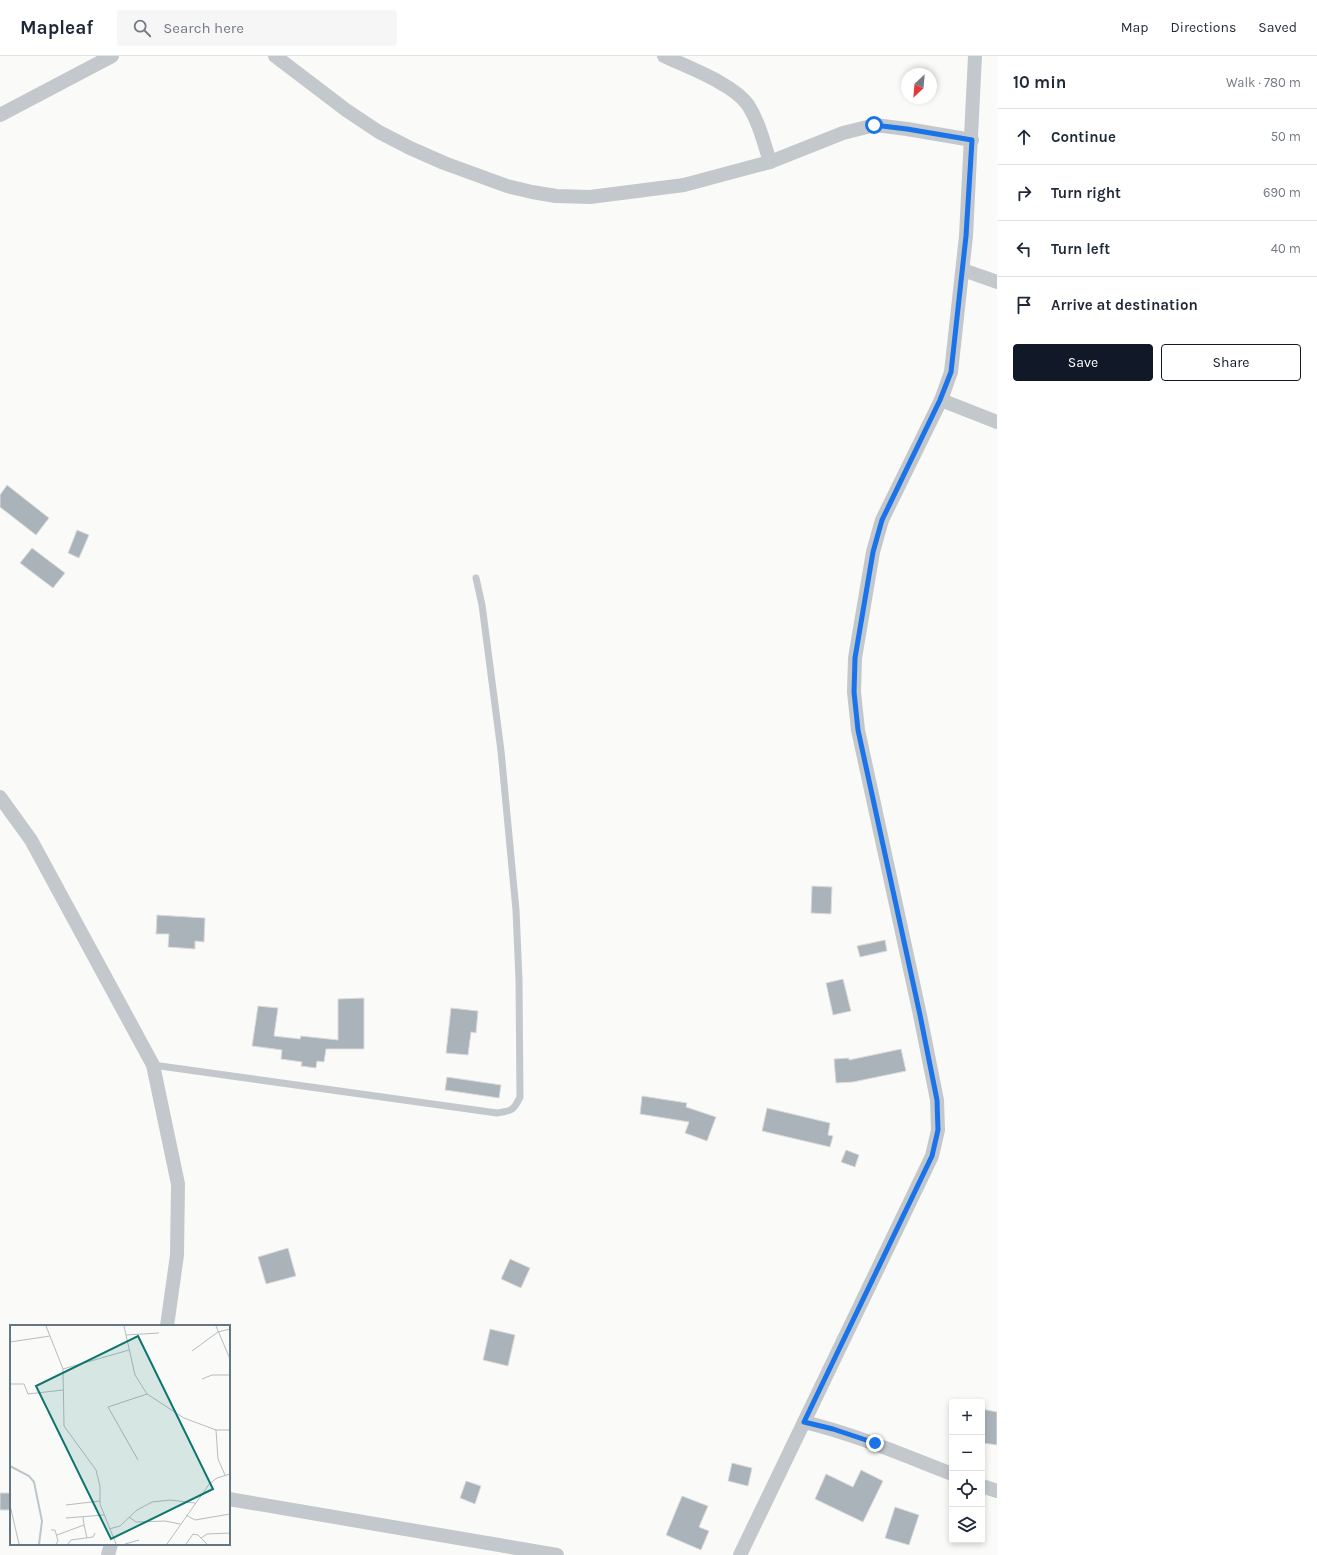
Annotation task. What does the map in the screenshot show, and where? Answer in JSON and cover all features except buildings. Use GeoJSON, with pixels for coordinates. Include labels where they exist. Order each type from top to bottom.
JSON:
{"type":"FeatureCollection","features":[{"type":"Feature","properties":{"kind":"street"},"geometry":{"type":"LineString","coordinates":[[0,115],[112,56]]}},
{"type":"Feature","properties":{"kind":"street"},"geometry":{"type":"LineString","coordinates":[[275,56],[346,110],[379,132],[444,163],[507,186],[556,196],[590,196],[684,185],[770,162],[843,133],[874,125],[972,140]]}},
{"type":"Feature","properties":{"kind":"street"},"geometry":{"type":"LineString","coordinates":[[664,56],[720,83],[742,97],[755,120],[770,162]]}},
{"type":"Feature","properties":{"kind":"street"},"geometry":{"type":"LineString","coordinates":[[740,1555],[932,1156],[938,1130],[937,1100],[920,1015],[858,730],[854,692],[855,658],[873,552],[882,520],[940,400],[951,372],[963,270],[972,140],[975,56]]}},
{"type":"Feature","properties":{"kind":"street"},"geometry":{"type":"LineString","coordinates":[[963,270],[997,282]]}},
{"type":"Feature","properties":{"kind":"street"},"geometry":{"type":"LineString","coordinates":[[940,400],[997,422]]}},
{"type":"Feature","properties":{"kind":"street"},"geometry":{"type":"LineString","coordinates":[[0,797],[31,840],[153,1065],[178,1184],[177,1256],[167,1325]]}},
{"type":"Feature","properties":{"kind":"street"},"geometry":{"type":"LineString","coordinates":[[804,1422],[861,1438],[949,1473]]}},
{"type":"Feature","properties":{"kind":"street"},"geometry":{"type":"LineString","coordinates":[[985,1487],[997,1491]]}},
{"type":"Feature","properties":{"kind":"street"},"geometry":{"type":"LineString","coordinates":[[230,1499],[557,1555]]}},
{"type":"Feature","properties":{"kind":"street"},"geometry":{"type":"LineString","coordinates":[[108,1555],[111,1545]]}},
{"type":"Feature","properties":{"kind":"lane"},"geometry":{"type":"LineString","coordinates":[[153,1065],[497,1113],[510,1111],[515,1107],[520,1097],[519,980],[516,910],[501,751],[482,605],[476,578]]}},
{"type":"Feature","properties":{"kind":"route"},"geometry":{"type":"LineString","coordinates":[[874,125],[972,140],[966,236],[951,372],[940,400],[882,520],[873,552],[855,658],[854,692],[858,730],[920,1015],[937,1100],[938,1130],[932,1156],[804,1422],[833,1429],[875,1443]]}}]}
